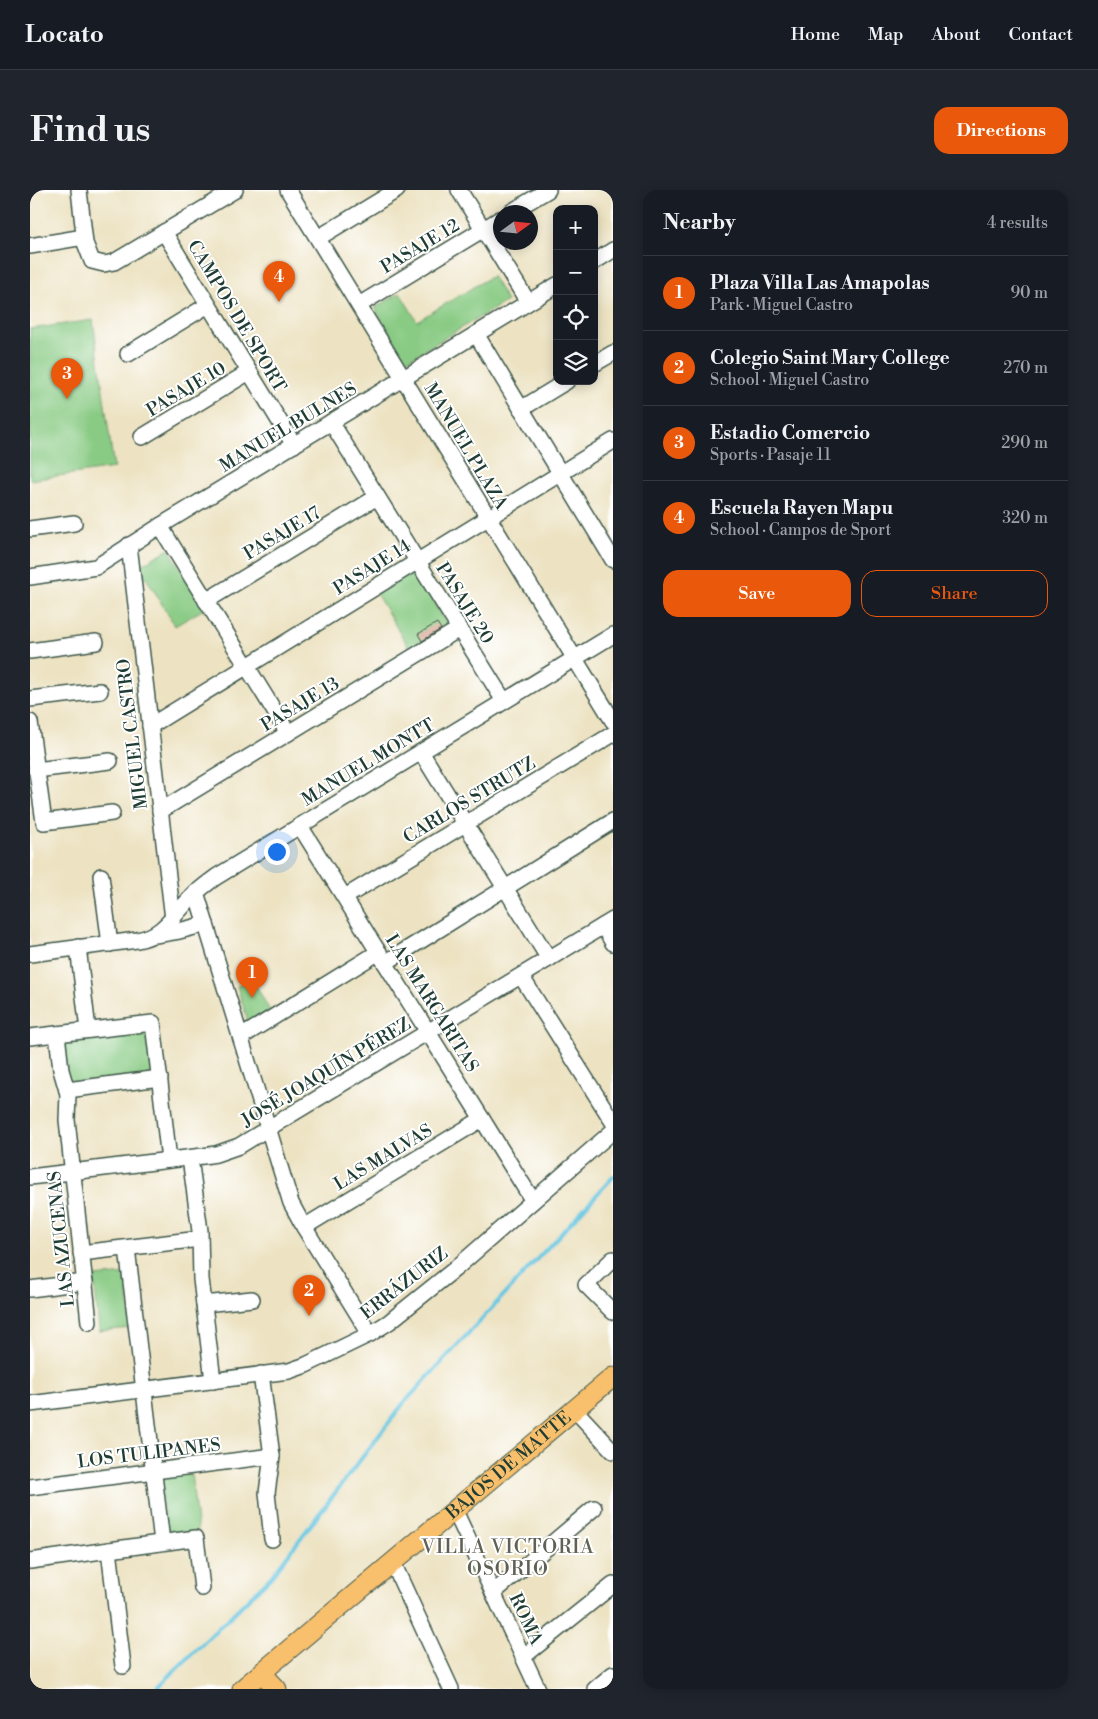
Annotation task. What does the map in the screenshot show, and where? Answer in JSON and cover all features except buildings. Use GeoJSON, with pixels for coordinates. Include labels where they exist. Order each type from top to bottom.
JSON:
{"type":"FeatureCollection","features":[{"type":"Feature","properties":{"kind":"main road","name":"BAJOS DE MATTE"},"geometry":{"type":"LineString","coordinates":[[242,1689],[613,1377]]}},
{"type":"Feature","properties":{"kind":"main road"},"geometry":{"type":"LineString","coordinates":[[262,1673],[277,1689]]}},
{"type":"Feature","properties":{"kind":"street"},"geometry":{"type":"LineString","coordinates":[[79,190],[86,250],[92,261],[104,264],[114,262],[235,190]]}},
{"type":"Feature","properties":{"kind":"street","name":"MANUEL PLAZA"},"geometry":{"type":"LineString","coordinates":[[288,190],[613,721]]}},
{"type":"Feature","properties":{"kind":"street"},"geometry":{"type":"LineString","coordinates":[[318,238],[397,190]]}},
{"type":"Feature","properties":{"kind":"street"},"geometry":{"type":"LineString","coordinates":[[459,190],[528,302]]}},
{"type":"Feature","properties":{"kind":"street"},"geometry":{"type":"LineString","coordinates":[[523,205],[548,190]]}},
{"type":"Feature","properties":{"kind":"street","name":"PASAJE 12"},"geometry":{"type":"LineString","coordinates":[[359,306],[493,224]]}},
{"type":"Feature","properties":{"kind":"street","name":"CAMPOS DE SPORT"},"geometry":{"type":"LineString","coordinates":[[164,232],[294,445]]}},
{"type":"Feature","properties":{"kind":"street"},"geometry":{"type":"LineString","coordinates":[[30,246],[84,237]]}},
{"type":"Feature","properties":{"kind":"street"},"geometry":{"type":"LineString","coordinates":[[598,259],[613,250]]}},
{"type":"Feature","properties":{"kind":"street","name":"MANUEL BULNES"},"geometry":{"type":"LineString","coordinates":[[30,577],[92,568],[103,563],[160,526],[553,287]]}},
{"type":"Feature","properties":{"kind":"street"},"geometry":{"type":"LineString","coordinates":[[128,354],[208,305]]}},
{"type":"Feature","properties":{"kind":"street"},"geometry":{"type":"LineString","coordinates":[[476,334],[560,474],[608,539],[613,560]]}},
{"type":"Feature","properties":{"kind":"street"},"geometry":{"type":"LineString","coordinates":[[598,362],[613,353]]}},
{"type":"Feature","properties":{"kind":"street","name":"PASAJE 10"},"geometry":{"type":"LineString","coordinates":[[142,437],[250,372]]}},
{"type":"Feature","properties":{"kind":"street"},"geometry":{"type":"LineString","coordinates":[[521,409],[560,385]]}},
{"type":"Feature","properties":{"kind":"street","name":"PASAJE 20"},"geometry":{"type":"LineString","coordinates":[[331,422],[504,701]]}},
{"type":"Feature","properties":{"kind":"street","name":"PASAJE 14"},"geometry":{"type":"LineString","coordinates":[[150,726],[613,441]]}},
{"type":"Feature","properties":{"kind":"street","name":"PASAJE 17"},"geometry":{"type":"LineString","coordinates":[[206,600],[377,497]]}},
{"type":"Feature","properties":{"kind":"street"},"geometry":{"type":"LineString","coordinates":[[30,529],[74,523]]}},
{"type":"Feature","properties":{"kind":"street"},"geometry":{"type":"LineString","coordinates":[[160,526],[288,733]]}},
{"type":"Feature","properties":{"kind":"street","name":"MIGUEL CASTRO"},"geometry":{"type":"LineString","coordinates":[[129,545],[173,919]]}},
{"type":"Feature","properties":{"kind":"street","name":"PASAJE 13"},"geometry":{"type":"LineString","coordinates":[[160,811],[459,629]]}},
{"type":"Feature","properties":{"kind":"street","name":"MANUEL MONTT"},"geometry":{"type":"LineString","coordinates":[[154,935],[173,919],[196,892],[216,877],[613,634]]}},
{"type":"Feature","properties":{"kind":"street"},"geometry":{"type":"LineString","coordinates":[[30,650],[96,642]]}},
{"type":"Feature","properties":{"kind":"street"},"geometry":{"type":"LineString","coordinates":[[30,699],[100,691]]}},
{"type":"Feature","properties":{"kind":"street"},"geometry":{"type":"LineString","coordinates":[[30,722],[44,822],[112,813]]}},
{"type":"Feature","properties":{"kind":"street","name":"CARLOS STRUTZ"},"geometry":{"type":"LineString","coordinates":[[344,897],[613,734]]}},
{"type":"Feature","properties":{"kind":"street"},"geometry":{"type":"LineString","coordinates":[[421,752],[549,959]]}},
{"type":"Feature","properties":{"kind":"street"},"geometry":{"type":"LineString","coordinates":[[36,770],[110,761]]}},
{"type":"Feature","properties":{"kind":"street"},"geometry":{"type":"LineString","coordinates":[[241,1037],[505,888],[613,821]]}},
{"type":"Feature","properties":{"kind":"street","name":"LAS MARGARITAS"},"geometry":{"type":"LineString","coordinates":[[300,826],[533,1201]]}},
{"type":"Feature","properties":{"kind":"street"},"geometry":{"type":"LineString","coordinates":[[101,876],[110,944]]}},
{"type":"Feature","properties":{"kind":"street"},"geometry":{"type":"LineString","coordinates":[[196,892],[286,1190],[304,1227],[370,1334]]}},
{"type":"Feature","properties":{"kind":"street"},"geometry":{"type":"LineString","coordinates":[[608,923],[613,943]]}},
{"type":"Feature","properties":{"kind":"street","name":"JOSÉ JOAQUÍN PÉREZ"},"geometry":{"type":"LineString","coordinates":[[30,1177],[190,1158],[230,1150],[269,1129],[608,923]]}},
{"type":"Feature","properties":{"kind":"street","name":"MANUEL MONTT"},"geometry":{"type":"LineString","coordinates":[[30,954],[137,940],[154,935],[179,932],[206,924]]}},
{"type":"Feature","properties":{"kind":"street"},"geometry":{"type":"LineString","coordinates":[[78,947],[88,1030]]}},
{"type":"Feature","properties":{"kind":"street"},"geometry":{"type":"LineString","coordinates":[[521,976],[613,1122]]}},
{"type":"Feature","properties":{"kind":"street"},"geometry":{"type":"LineString","coordinates":[[30,1036],[153,1023],[169,1160]]}},
{"type":"Feature","properties":{"kind":"street","name":"LAS AZUCENAS"},"geometry":{"type":"LineString","coordinates":[[57,1034],[61,1070],[67,1090],[67,1120],[89,1322]]}},
{"type":"Feature","properties":{"kind":"street"},"geometry":{"type":"LineString","coordinates":[[67,1090],[160,1078]]}},
{"type":"Feature","properties":{"kind":"street","name":"LAS MALVAS"},"geometry":{"type":"LineString","coordinates":[[304,1227],[482,1119]]}},
{"type":"Feature","properties":{"kind":"street","name":"ERRÁZURIZ"},"geometry":{"type":"LineString","coordinates":[[30,1404],[289,1371],[306,1365],[370,1334],[389,1322],[455,1269],[613,1131]]}},
{"type":"Feature","properties":{"kind":"street"},"geometry":{"type":"LineString","coordinates":[[190,1158],[200,1239],[201,1273],[213,1380]]}},
{"type":"Feature","properties":{"kind":"street"},"geometry":{"type":"LineString","coordinates":[[81,1253],[200,1239]]}},
{"type":"Feature","properties":{"kind":"street"},"geometry":{"type":"LineString","coordinates":[[127,1248],[162,1542]]}},
{"type":"Feature","properties":{"kind":"street"},"geometry":{"type":"LineString","coordinates":[[588,1288],[613,1259]]}},
{"type":"Feature","properties":{"kind":"street"},"geometry":{"type":"LineString","coordinates":[[588,1288],[613,1272]]}},
{"type":"Feature","properties":{"kind":"street"},"geometry":{"type":"LineString","coordinates":[[30,1289],[84,1282]]}},
{"type":"Feature","properties":{"kind":"street"},"geometry":{"type":"LineString","coordinates":[[588,1288],[613,1312]]}},
{"type":"Feature","properties":{"kind":"street"},"geometry":{"type":"LineString","coordinates":[[204,1304],[252,1299]]}},
{"type":"Feature","properties":{"kind":"street"},"geometry":{"type":"LineString","coordinates":[[261,1374],[272,1456],[267,1493],[272,1539]]}},
{"type":"Feature","properties":{"kind":"street"},"geometry":{"type":"LineString","coordinates":[[574,1410],[613,1451]]}},
{"type":"Feature","properties":{"kind":"street","name":"LOS TULIPANES"},"geometry":{"type":"LineString","coordinates":[[30,1487],[272,1456]]}},
{"type":"Feature","properties":{"kind":"street"},"geometry":{"type":"LineString","coordinates":[[493,1593],[594,1508]]}},
{"type":"Feature","properties":{"kind":"street","name":"ROMA"},"geometry":{"type":"LineString","coordinates":[[454,1511],[538,1689]]}},
{"type":"Feature","properties":{"kind":"street"},"geometry":{"type":"LineString","coordinates":[[30,1561],[196,1538],[202,1588]]}},
{"type":"Feature","properties":{"kind":"street"},"geometry":{"type":"LineString","coordinates":[[109,1550],[123,1666]]}},
{"type":"Feature","properties":{"kind":"street"},"geometry":{"type":"LineString","coordinates":[[393,1563],[451,1689]]}},
{"type":"Feature","properties":{"kind":"street"},"geometry":{"type":"LineString","coordinates":[[523,1657],[613,1585]]}},
{"type":"Feature","properties":{"kind":"street"},"geometry":{"type":"LineString","coordinates":[[595,1689],[613,1674]]}},
{"type":"Feature","properties":{"kind":"green space"},"geometry":{"type":"Polygon","coordinates":[[[492,276],[507,301],[406,361],[375,308],[400,293],[417,321],[492,276]]]}},
{"type":"Feature","properties":{"kind":"green space"},"geometry":{"type":"Polygon","coordinates":[[[93,320],[114,468],[30,480],[30,329],[93,320]]]}},
{"type":"Feature","properties":{"kind":"green space"},"geometry":{"type":"Polygon","coordinates":[[[169,549],[204,609],[175,626],[139,566],[169,549]]]}},
{"type":"Feature","properties":{"kind":"green space"},"geometry":{"type":"Polygon","coordinates":[[[414,568],[451,630],[413,654],[375,592],[414,568]]]}},
{"type":"Feature","properties":{"kind":"green space"},"geometry":{"type":"Polygon","coordinates":[[[252,978],[270,1011],[249,1025],[237,986],[252,978]]]}},
{"type":"Feature","properties":{"kind":"green space"},"geometry":{"type":"Polygon","coordinates":[[[150,1029],[156,1076],[66,1086],[61,1038],[150,1029]]]}},
{"type":"Feature","properties":{"kind":"green space"},"geometry":{"type":"Polygon","coordinates":[[[126,1274],[131,1328],[99,1331],[94,1277],[126,1274]]]}},
{"type":"Feature","properties":{"kind":"green space"},"geometry":{"type":"Polygon","coordinates":[[[191,1473],[198,1532],[166,1536],[160,1477],[191,1473]]]}},
{"type":"Feature","properties":{"kind":"waterway"},"geometry":{"type":"LineString","coordinates":[[156,1689],[271,1577],[403,1404],[613,1177]]}},
{"type":"Feature","properties":{"kind":"place","name":"Escuela Rayen Mapu"},"geometry":{"type":"Point","coordinates":[279,302]}},
{"type":"Feature","properties":{"kind":"place","name":"Estadio Comercio"},"geometry":{"type":"Point","coordinates":[67,399]}},
{"type":"Feature","properties":{"kind":"place","name":"Plaza Villa Las Amapolas"},"geometry":{"type":"Point","coordinates":[252,998]}},
{"type":"Feature","properties":{"kind":"place","name":"Colegio Saint Mary College"},"geometry":{"type":"Point","coordinates":[309,1316]}},
{"type":"Feature","properties":{"kind":"district","name":"VILLA VICTORIA OSORIO"},"geometry":{"type":"Point","coordinates":[508,1557]}}]}
